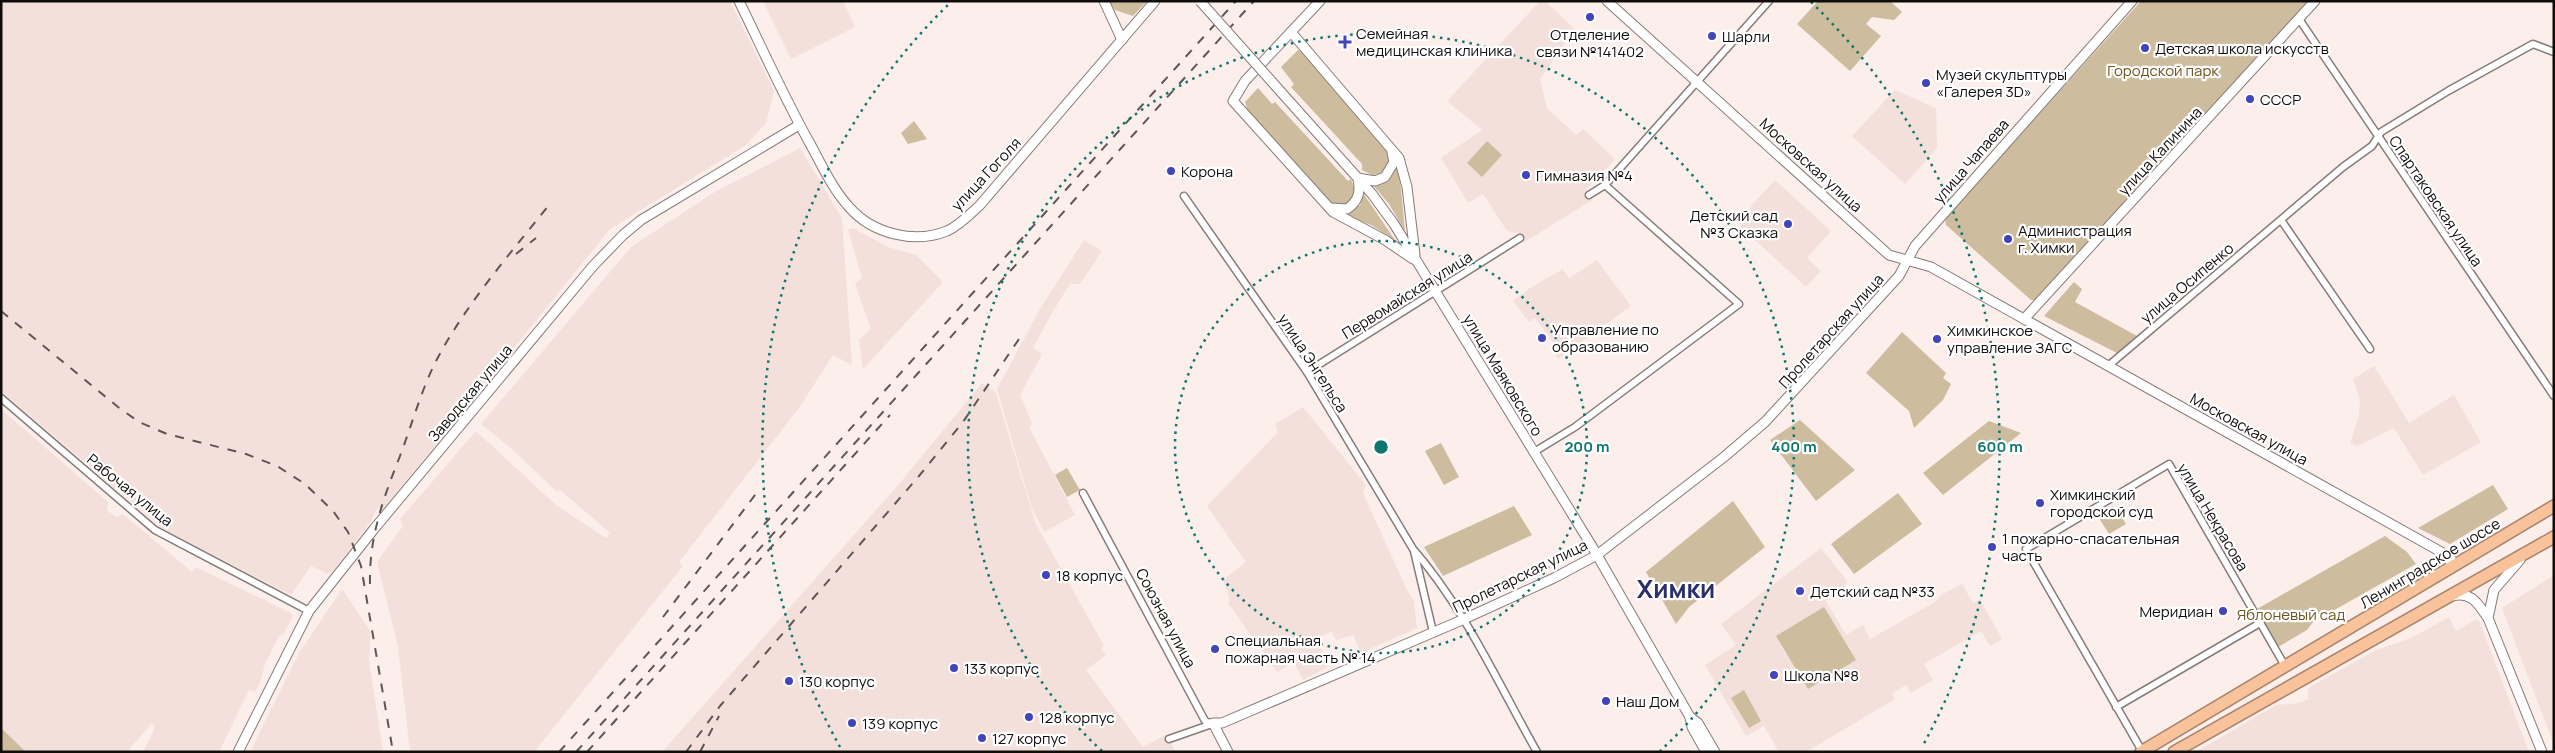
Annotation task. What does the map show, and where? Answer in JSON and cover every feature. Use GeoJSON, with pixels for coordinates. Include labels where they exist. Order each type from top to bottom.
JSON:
{"type":"FeatureCollection","features":[{"type":"Feature","properties":{"kind":"highway","name":"Ленинградское шоссе"},"geometry":{"type":"LineString","coordinates":[[2141,752],[2554,506]]}},
{"type":"Feature","properties":{"kind":"highway"},"geometry":{"type":"LineString","coordinates":[[2174,752],[2554,537]]}},
{"type":"Feature","properties":{"kind":"street","name":"улица Гоголя"},"geometry":{"type":"LineString","coordinates":[[739,1],[799,125],[839,195],[857,215],[892,234],[919,237],[938,234],[957,225],[980,205],[1155,1]]}},
{"type":"Feature","properties":{"kind":"street"},"geometry":{"type":"LineString","coordinates":[[1104,1],[1122,40]]}},
{"type":"Feature","properties":{"kind":"street","name":"улица Маяковского"},"geometry":{"type":"LineString","coordinates":[[1200,1],[1358,178],[1388,216],[1597,555],[1690,717],[1692,727],[1706,752]]}},
{"type":"Feature","properties":{"kind":"street"},"geometry":{"type":"LineString","coordinates":[[1320,1],[1245,81],[1233,101],[1328,207],[1341,218],[1386,240],[1417,263]]}},
{"type":"Feature","properties":{"kind":"street","name":"Московская улица"},"geometry":{"type":"LineString","coordinates":[[1607,1],[1889,255],[1931,267],[2443,553],[2451,559],[2450,569]]}},
{"type":"Feature","properties":{"kind":"street"},"geometry":{"type":"LineString","coordinates":[[1589,195],[1605,185],[1769,1]]}},
{"type":"Feature","properties":{"kind":"street","name":"улица Чапаева"},"geometry":{"type":"LineString","coordinates":[[1903,260],[2132,1]]}},
{"type":"Feature","properties":{"kind":"street","name":"улица Калинина"},"geometry":{"type":"LineString","coordinates":[[2021,317],[2315,1]]}},
{"type":"Feature","properties":{"kind":"street","name":"Спартаковская улица"},"geometry":{"type":"LineString","coordinates":[[2299,19],[2554,396]]}},
{"type":"Feature","properties":{"kind":"street"},"geometry":{"type":"LineString","coordinates":[[1291,32],[1398,158],[1404,174],[1417,263]]}},
{"type":"Feature","properties":{"kind":"street","name":"улица Осипенко"},"geometry":{"type":"LineString","coordinates":[[2108,366],[2343,166],[2372,146],[2381,132],[2448,91],[2533,44],[2554,52]]}},
{"type":"Feature","properties":{"kind":"street","name":"Заводская улица"},"geometry":{"type":"LineString","coordinates":[[238,752],[309,611],[356,551],[593,266],[623,234],[656,210],[799,125]]}},
{"type":"Feature","properties":{"kind":"street"},"geometry":{"type":"LineString","coordinates":[[1328,207],[1341,210],[1352,205],[1359,195],[1358,178],[1375,180],[1386,177],[1394,162],[1391,149]]}},
{"type":"Feature","properties":{"kind":"street"},"geometry":{"type":"LineString","coordinates":[[1534,452],[1575,428],[1738,304],[1605,185]]}},
{"type":"Feature","properties":{"kind":"street","name":"улица Энгельса"},"geometry":{"type":"LineString","coordinates":[[1184,196],[1307,372],[1413,549],[1429,567],[1462,620],[1537,752]]}},
{"type":"Feature","properties":{"kind":"street"},"geometry":{"type":"LineString","coordinates":[[2281,220],[2370,349]]}},
{"type":"Feature","properties":{"kind":"street","name":"Первомайская улица"},"geometry":{"type":"LineString","coordinates":[[1307,372],[1520,238]]}},
{"type":"Feature","properties":{"kind":"street","name":"Пролетарская улица"},"geometry":{"type":"LineString","coordinates":[[1169,739],[1213,723],[1227,721],[1462,620],[1570,570],[1597,555],[1718,462],[1765,422],[1892,284],[1903,260]]}},
{"type":"Feature","properties":{"kind":"street","name":"Рабочая улица"},"geometry":{"type":"LineString","coordinates":[[1,398],[155,530],[309,611]]}},
{"type":"Feature","properties":{"kind":"street","name":"улица Некрасова"},"geometry":{"type":"LineString","coordinates":[[2141,752],[2026,548],[2169,464],[2285,666]]}},
{"type":"Feature","properties":{"kind":"street","name":"Союзная улица"},"geometry":{"type":"LineString","coordinates":[[1083,492],[1204,719],[1206,722],[1213,723],[1228,752]]}},
{"type":"Feature","properties":{"kind":"street","name":"улица Энгельса"},"geometry":{"type":"LineString","coordinates":[[1413,549],[1433,632]]}},
{"type":"Feature","properties":{"kind":"street"},"geometry":{"type":"LineString","coordinates":[[2488,618],[2492,595],[2497,584],[2529,552]]}},
{"type":"Feature","properties":{"kind":"street"},"geometry":{"type":"LineString","coordinates":[[2444,598],[2456,595],[2470,597],[2477,602],[2488,618],[2542,752]]}},
{"type":"Feature","properties":{"kind":"street"},"geometry":{"type":"LineString","coordinates":[[2116,707],[2260,623]]}},
{"type":"Feature","properties":{"kind":"street","name":"улица Маяковского"},"geometry":{"type":"LineString","coordinates":[[1690,717],[1698,723],[1715,752]]}},
{"type":"Feature","properties":{"kind":"shaded area"},"geometry":{"type":"Polygon","coordinates":[[[1,1],[730,1],[774,91],[766,123],[746,145],[610,229],[383,510],[377,508],[372,520],[332,572],[328,574],[311,566],[291,595],[166,531],[1,391],[1,1]]]}},
{"type":"Feature","properties":{"kind":"shaded area"},"geometry":{"type":"Polygon","coordinates":[[[763,1],[843,1],[855,27],[791,59],[763,1]]]}},
{"type":"Feature","properties":{"kind":"shaded area","name":"Гимназия №4"},"geometry":{"type":"Polygon","coordinates":[[[1540,1],[1545,1],[1575,29],[1540,79],[1547,108],[1576,135],[1583,129],[1615,159],[1586,190],[1592,200],[1523,243],[1517,233],[1507,231],[1483,194],[1468,203],[1441,158],[1482,130],[1447,101],[1540,1]]]}},
{"type":"Feature","properties":{"kind":"shaded area"},"geometry":{"type":"Polygon","coordinates":[[[1895,90],[1936,108],[1937,148],[1905,184],[1852,136],[1895,90]]]}},
{"type":"Feature","properties":{"kind":"shaded area"},"geometry":{"type":"Polygon","coordinates":[[[800,148],[842,218],[852,365],[833,355],[799,408],[679,562],[683,566],[534,752],[410,752],[398,646],[377,562],[403,526],[400,519],[476,431],[556,505],[606,538],[610,533],[560,490],[557,492],[512,449],[481,424],[631,247],[713,193],[800,148]]]}},
{"type":"Feature","properties":{"kind":"shaded area"},"geometry":{"type":"Polygon","coordinates":[[[1775,180],[1831,231],[1807,258],[1821,271],[1806,287],[1740,226],[1750,215],[1751,206],[1775,180]]]}},
{"type":"Feature","properties":{"kind":"shaded area"},"geometry":{"type":"Polygon","coordinates":[[[853,228],[888,247],[916,255],[943,282],[863,369],[859,340],[871,329],[855,284],[862,278],[848,230],[853,228]]]}},
{"type":"Feature","properties":{"kind":"shaded area"},"geometry":{"type":"Polygon","coordinates":[[[1084,240],[1102,251],[1080,284],[1070,284],[1052,313],[1033,348],[1042,354],[1020,395],[1033,425],[1029,427],[1075,515],[1044,532],[1032,509],[997,389],[1040,309],[1084,240]]]}},
{"type":"Feature","properties":{"kind":"shaded area"},"geometry":{"type":"Polygon","coordinates":[[[1597,260],[1631,306],[1558,359],[1555,355],[1560,351],[1535,318],[1529,322],[1513,301],[1530,288],[1563,269],[1569,278],[1597,260]]]}},
{"type":"Feature","properties":{"kind":"shaded area"},"geometry":{"type":"Polygon","coordinates":[[[2374,366],[2409,423],[2454,395],[2481,442],[2423,475],[2394,428],[2357,446],[2350,443],[2359,416],[2360,400],[2353,379],[2374,366]]]}},
{"type":"Feature","properties":{"kind":"shaded area"},"geometry":{"type":"Polygon","coordinates":[[[982,383],[996,393],[1035,522],[1104,646],[1101,649],[1106,655],[1086,670],[1143,747],[1167,734],[1175,752],[662,752],[899,484],[982,383]]]}},
{"type":"Feature","properties":{"kind":"shaded area"},"geometry":{"type":"Polygon","coordinates":[[[1303,407],[1366,485],[1363,493],[1407,590],[1414,601],[1417,628],[1361,653],[1353,635],[1336,640],[1332,631],[1317,639],[1328,667],[1303,680],[1294,662],[1277,672],[1228,603],[1230,600],[1223,580],[1246,562],[1207,506],[1278,432],[1275,424],[1303,407]]]}},
{"type":"Feature","properties":{"kind":"shaded area"},"geometry":{"type":"Polygon","coordinates":[[[1,409],[108,502],[107,510],[116,517],[123,514],[192,572],[196,567],[289,612],[293,616],[283,635],[279,636],[265,664],[260,683],[255,692],[249,690],[219,752],[143,752],[155,728],[152,723],[127,752],[1,752],[1,409]]]}},
{"type":"Feature","properties":{"kind":"shaded area"},"geometry":{"type":"Polygon","coordinates":[[[1821,548],[1848,582],[1826,601],[1846,635],[1863,625],[1870,639],[1935,602],[1941,595],[1962,584],[1973,603],[1980,599],[2002,639],[1990,646],[1981,631],[1924,664],[1933,680],[1911,693],[1906,685],[1892,694],[1895,699],[1806,752],[1779,752],[1764,726],[1746,736],[1705,665],[1736,645],[1721,624],[1821,548]]]}},
{"type":"Feature","properties":{"kind":"shaded area"},"geometry":{"type":"Polygon","coordinates":[[[2554,575],[2554,745],[2502,608],[2554,575]]]}},
{"type":"Feature","properties":{"kind":"shaded area"},"geometry":{"type":"Polygon","coordinates":[[[342,589],[371,632],[369,660],[383,752],[250,752],[299,653],[342,589]]]}},
{"type":"Feature","properties":{"kind":"shaded area"},"geometry":{"type":"Polygon","coordinates":[[[2449,617],[2456,631],[2475,620],[2479,620],[2529,752],[2196,752],[2276,705],[2300,703],[2308,699],[2308,688],[2374,651],[2411,638],[2449,617]]]}},
{"type":"Feature","properties":{"kind":"green space"},"geometry":{"type":"Polygon","coordinates":[[[1109,1],[1147,1],[1133,16],[1115,10],[1109,1]]]}},
{"type":"Feature","properties":{"kind":"green space"},"geometry":{"type":"Polygon","coordinates":[[[1818,1],[1890,1],[1902,12],[1894,20],[1872,17],[1866,24],[1881,36],[1850,71],[1797,24],[1818,1]]]}},
{"type":"Feature","properties":{"kind":"green space","name":"Городской парк"},"geometry":{"type":"Polygon","coordinates":[[[2141,1],[2310,1],[2036,300],[2031,300],[1946,225],[1945,218],[2141,1]]]}},
{"type":"Feature","properties":{"kind":"green space"},"geometry":{"type":"Polygon","coordinates":[[[1298,50],[1302,52],[1389,153],[1390,162],[1382,174],[1372,175],[1362,170],[1362,164],[1291,87],[1294,84],[1281,67],[1298,50]]]}},
{"type":"Feature","properties":{"kind":"green space"},"geometry":{"type":"Polygon","coordinates":[[[1258,88],[1272,104],[1275,102],[1348,181],[1351,179],[1356,194],[1346,205],[1335,206],[1329,202],[1247,109],[1245,102],[1258,88]]]}},
{"type":"Feature","properties":{"kind":"green space"},"geometry":{"type":"Polygon","coordinates":[[[914,121],[927,139],[908,144],[901,133],[914,121]]]}},
{"type":"Feature","properties":{"kind":"green space"},"geometry":{"type":"Polygon","coordinates":[[[1487,141],[1502,155],[1482,177],[1467,163],[1487,141]]]}},
{"type":"Feature","properties":{"kind":"green space"},"geometry":{"type":"Polygon","coordinates":[[[1397,165],[1405,231],[1389,204],[1373,185],[1388,180],[1397,165]]]}},
{"type":"Feature","properties":{"kind":"green space"},"geometry":{"type":"Polygon","coordinates":[[[1363,193],[1395,240],[1371,225],[1344,215],[1360,205],[1363,193]]]}},
{"type":"Feature","properties":{"kind":"green space"},"geometry":{"type":"Polygon","coordinates":[[[2074,282],[2082,289],[2075,302],[2137,336],[2117,353],[2044,316],[2074,282]]]}},
{"type":"Feature","properties":{"kind":"green space"},"geometry":{"type":"Polygon","coordinates":[[[1902,332],[1946,373],[1943,378],[1951,384],[1943,400],[1914,428],[1909,411],[1866,373],[1902,332]]]}},
{"type":"Feature","properties":{"kind":"green space"},"geometry":{"type":"Polygon","coordinates":[[[1800,420],[1855,470],[1816,501],[1770,440],[1800,420]]]}},
{"type":"Feature","properties":{"kind":"green space"},"geometry":{"type":"Polygon","coordinates":[[[1989,421],[2021,433],[1943,495],[1923,473],[1989,421]]]}},
{"type":"Feature","properties":{"kind":"green space"},"geometry":{"type":"Polygon","coordinates":[[[1441,443],[1459,477],[1444,485],[1425,451],[1441,443]]]}},
{"type":"Feature","properties":{"kind":"green space"},"geometry":{"type":"Polygon","coordinates":[[[1067,468],[1080,490],[1067,497],[1055,475],[1067,468]]]}},
{"type":"Feature","properties":{"kind":"green space"},"geometry":{"type":"Polygon","coordinates":[[[2493,485],[2508,509],[2450,544],[2418,528],[2493,485]]]}},
{"type":"Feature","properties":{"kind":"green space"},"geometry":{"type":"Polygon","coordinates":[[[1898,493],[1922,524],[1854,574],[1831,544],[1898,493]]]}},
{"type":"Feature","properties":{"kind":"green space"},"geometry":{"type":"Polygon","coordinates":[[[1733,501],[1765,547],[1689,607],[1676,624],[1646,572],[1733,501]]]}},
{"type":"Feature","properties":{"kind":"green space"},"geometry":{"type":"Polygon","coordinates":[[[1514,506],[1532,535],[1443,576],[1424,547],[1514,506]]]}},
{"type":"Feature","properties":{"kind":"green space"},"geometry":{"type":"Polygon","coordinates":[[[2116,508],[2126,524],[2109,534],[2099,518],[2116,508]]]}},
{"type":"Feature","properties":{"kind":"green space","name":"Яблоневый сад"},"geometry":{"type":"Polygon","coordinates":[[[2385,536],[2407,552],[2416,564],[2313,622],[2307,630],[2278,647],[2257,609],[2385,536]]]}},
{"type":"Feature","properties":{"kind":"green space"},"geometry":{"type":"Polygon","coordinates":[[[1824,607],[1856,660],[1808,689],[1776,636],[1824,607]]]}},
{"type":"Feature","properties":{"kind":"green space"},"geometry":{"type":"Polygon","coordinates":[[[1744,690],[1761,721],[1749,728],[1731,698],[1744,690]]]}},
{"type":"Feature","properties":{"kind":"green space"},"geometry":{"type":"Polygon","coordinates":[[[1,728],[26,752],[1,752],[1,728]]]}},
{"type":"Feature","properties":{"kind":"railway"},"geometry":{"type":"LineString","coordinates":[[559,752],[1236,1]]}},
{"type":"Feature","properties":{"kind":"railway"},"geometry":{"type":"LineString","coordinates":[[576,752],[1254,1]]}},
{"type":"Feature","properties":{"kind":"railway"},"geometry":{"type":"LineString","coordinates":[[370,584],[372,550],[378,519],[421,396],[436,361],[474,300],[549,205]]}},
{"type":"Feature","properties":{"kind":"railway"},"geometry":{"type":"LineString","coordinates":[[516,254],[536,238]]}},
{"type":"Feature","properties":{"kind":"railway"},"geometry":{"type":"LineString","coordinates":[[1,311],[139,422],[167,434],[246,454],[277,466],[305,484],[333,511],[348,532],[361,566],[393,752]]}},
{"type":"Feature","properties":{"kind":"railway"},"geometry":{"type":"LineString","coordinates":[[686,752],[720,706],[919,476],[963,422],[1019,339]]}},
{"type":"Feature","properties":{"kind":"railway"},"geometry":{"type":"LineString","coordinates":[[587,752],[890,415]]}},
{"type":"Feature","properties":{"kind":"railway"},"geometry":{"type":"LineString","coordinates":[[663,617],[758,491]]}},
{"type":"Feature","properties":{"kind":"railway"},"geometry":{"type":"LineString","coordinates":[[700,752],[719,716]]}},
{"type":"Feature","properties":{"kind":"place","name":"Отделение связи №141402"},"geometry":{"type":"Point","coordinates":[1590,17]}},
{"type":"Feature","properties":{"kind":"place","name":"Шарли"},"geometry":{"type":"Point","coordinates":[1712,36]}},
{"type":"Feature","properties":{"kind":"place","name":"Семейная медицинская клиника"},"geometry":{"type":"Point","coordinates":[1345,42]}},
{"type":"Feature","properties":{"kind":"place","name":"Детская школа искусств"},"geometry":{"type":"Point","coordinates":[2145,48]}},
{"type":"Feature","properties":{"kind":"place","name":"Музей скульптуры «Галерея 3D»"},"geometry":{"type":"Point","coordinates":[1926,83]}},
{"type":"Feature","properties":{"kind":"place","name":"СССР"},"geometry":{"type":"Point","coordinates":[2250,99]}},
{"type":"Feature","properties":{"kind":"place","name":"Корона"},"geometry":{"type":"Point","coordinates":[1171,171]}},
{"type":"Feature","properties":{"kind":"place","name":"Гимназия №4"},"geometry":{"type":"Point","coordinates":[1526,175]}},
{"type":"Feature","properties":{"kind":"place","name":"Детский сад №3 Сказка"},"geometry":{"type":"Point","coordinates":[1788,224]}},
{"type":"Feature","properties":{"kind":"place","name":"Администрация г. Химки"},"geometry":{"type":"Point","coordinates":[2008,239]}},
{"type":"Feature","properties":{"kind":"place","name":"Управление по образованию"},"geometry":{"type":"Point","coordinates":[1542,338]}},
{"type":"Feature","properties":{"kind":"place","name":"Химкинское управление ЗАГС"},"geometry":{"type":"Point","coordinates":[1937,339]}},
{"type":"Feature","properties":{"kind":"place","name":"Химкинский городской суд"},"geometry":{"type":"Point","coordinates":[2040,503]}},
{"type":"Feature","properties":{"kind":"place","name":"1 пожарно-спасательная часть"},"geometry":{"type":"Point","coordinates":[1992,547]}},
{"type":"Feature","properties":{"kind":"place","name":"18 корпус"},"geometry":{"type":"Point","coordinates":[1046,575]}},
{"type":"Feature","properties":{"kind":"place","name":"Детский сад №33"},"geometry":{"type":"Point","coordinates":[1800,591]}},
{"type":"Feature","properties":{"kind":"place","name":"Меридиан"},"geometry":{"type":"Point","coordinates":[2223,611]}},
{"type":"Feature","properties":{"kind":"place","name":"Специальная пожарная часть № 14"},"geometry":{"type":"Point","coordinates":[1215,649]}},
{"type":"Feature","properties":{"kind":"place","name":"133 корпус"},"geometry":{"type":"Point","coordinates":[954,668]}},
{"type":"Feature","properties":{"kind":"place","name":"Школа №8"},"geometry":{"type":"Point","coordinates":[1774,675]}},
{"type":"Feature","properties":{"kind":"place","name":"130 корпус"},"geometry":{"type":"Point","coordinates":[789,681]}},
{"type":"Feature","properties":{"kind":"place","name":"Наш Дом"},"geometry":{"type":"Point","coordinates":[1606,701]}},
{"type":"Feature","properties":{"kind":"place","name":"128 корпус"},"geometry":{"type":"Point","coordinates":[1029,717]}},
{"type":"Feature","properties":{"kind":"place","name":"139 корпус"},"geometry":{"type":"Point","coordinates":[852,723]}},
{"type":"Feature","properties":{"kind":"place","name":"127 корпус"},"geometry":{"type":"Point","coordinates":[982,738]}},
{"type":"Feature","properties":{"kind":"district","name":"Химки"},"geometry":{"type":"Point","coordinates":[1676,588]}}]}
